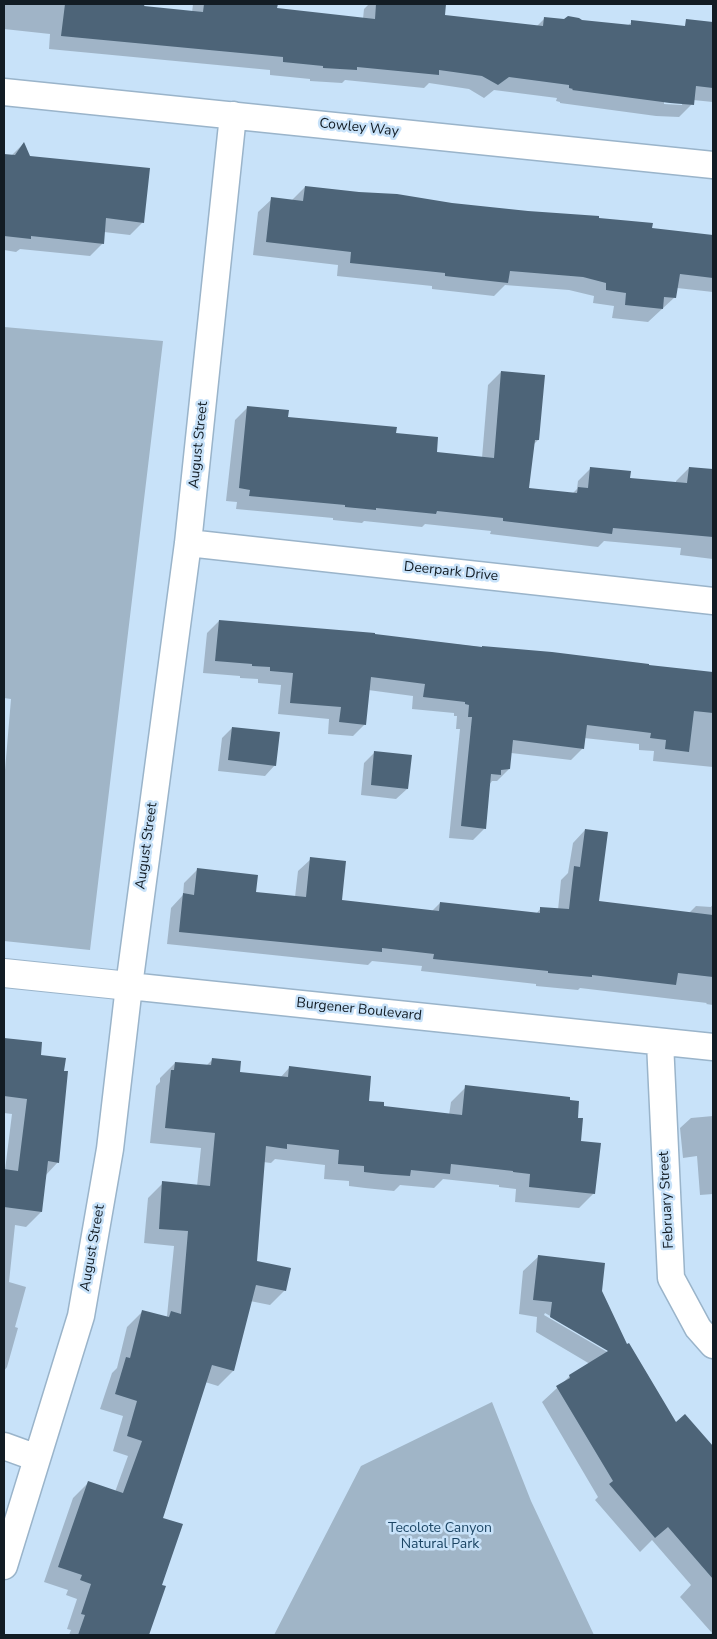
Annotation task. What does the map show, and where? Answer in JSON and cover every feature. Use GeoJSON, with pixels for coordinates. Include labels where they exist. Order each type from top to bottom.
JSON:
{"type":"FeatureCollection","features":[{"type":"Feature","properties":{"kind":"street","name":"Cowley Way"},"geometry":{"type":"LineString","coordinates":[[4,92],[713,166]]}},
{"type":"Feature","properties":{"kind":"street","name":"August Street"},"geometry":{"type":"LineString","coordinates":[[4,1566],[81,1316],[110,1149],[129,986],[188,542],[233,115]]}},
{"type":"Feature","properties":{"kind":"street","name":"Deerpark Drive"},"geometry":{"type":"LineString","coordinates":[[188,542],[713,601]]}},
{"type":"Feature","properties":{"kind":"street","name":"Burgener Boulevard"},"geometry":{"type":"LineString","coordinates":[[4,973],[713,1047]]}},
{"type":"Feature","properties":{"kind":"street","name":"February Street"},"geometry":{"type":"LineString","coordinates":[[660,1042],[671,1278],[698,1328],[713,1345]]}},
{"type":"Feature","properties":{"kind":"street"},"geometry":{"type":"LineString","coordinates":[[4,1446],[37,1458]]}},
{"type":"Feature","properties":{"kind":"green space"},"geometry":{"type":"Polygon","coordinates":[[[4,327],[163,341],[90,950],[4,941],[4,782],[11,699],[4,698],[4,327]]]}},
{"type":"Feature","properties":{"kind":"green space","name":"Tecolote Canyon Natural Park"},"geometry":{"type":"Polygon","coordinates":[[[492,1402],[531,1501],[594,1635],[274,1635],[361,1466],[492,1402]]]}},
{"type":"Feature","properties":{"kind":"building"},"geometry":{"type":"Polygon","coordinates":[[[65,4],[145,4],[144,6],[203,12],[204,4],[278,4],[277,8],[375,19],[376,4],[446,4],[445,15],[543,26],[544,17],[564,19],[568,16],[582,20],[631,25],[631,20],[685,26],[686,19],[713,22],[713,88],[696,86],[694,105],[572,90],[569,88],[569,85],[509,77],[498,85],[482,76],[439,70],[439,75],[357,67],[357,70],[323,68],[323,66],[283,62],[283,57],[61,36],[65,4]]]}},
{"type":"Feature","properties":{"kind":"building"},"geometry":{"type":"Polygon","coordinates":[[[24,142],[30,156],[150,168],[144,223],[106,218],[104,244],[31,236],[31,239],[4,236],[4,154],[15,155],[24,142]]]}},
{"type":"Feature","properties":{"kind":"building"},"geometry":{"type":"Polygon","coordinates":[[[305,186],[397,194],[452,203],[528,211],[599,216],[599,218],[653,223],[652,228],[713,235],[713,278],[680,274],[676,298],[664,297],[663,309],[625,305],[626,293],[606,290],[606,283],[583,277],[510,271],[508,283],[445,276],[445,273],[350,263],[351,252],[266,242],[271,197],[303,201],[305,186]]]}},
{"type":"Feature","properties":{"kind":"building"},"geometry":{"type":"Polygon","coordinates":[[[501,371],[545,375],[539,440],[535,440],[529,488],[577,493],[578,487],[588,488],[590,467],[631,471],[630,478],[687,483],[689,467],[713,469],[713,537],[613,528],[612,534],[503,521],[503,518],[437,511],[436,514],[345,507],[345,505],[249,496],[250,490],[239,488],[247,406],[289,410],[288,417],[397,427],[396,433],[438,437],[437,452],[494,458],[501,371]]]}},
{"type":"Feature","properties":{"kind":"building"},"geometry":{"type":"Polygon","coordinates":[[[219,620],[375,633],[482,647],[552,652],[713,672],[713,713],[694,711],[689,752],[665,749],[666,740],[650,738],[651,733],[587,725],[584,749],[513,740],[510,769],[501,770],[501,775],[491,774],[486,829],[461,826],[472,717],[468,717],[469,705],[465,704],[465,702],[423,697],[425,684],[371,677],[366,725],[339,722],[341,707],[290,703],[293,673],[270,671],[270,667],[252,666],[252,664],[215,661],[219,620]]]}},
{"type":"Feature","properties":{"kind":"building"},"geometry":{"type":"Polygon","coordinates":[[[232,727],[280,732],[276,766],[228,760],[232,727]]]}},
{"type":"Feature","properties":{"kind":"building"},"geometry":{"type":"Polygon","coordinates":[[[374,751],[412,755],[408,789],[371,785],[374,751]]]}},
{"type":"Feature","properties":{"kind":"building"},"geometry":{"type":"Polygon","coordinates":[[[585,829],[608,832],[599,901],[713,915],[713,977],[678,973],[676,985],[592,975],[592,977],[548,973],[548,971],[433,959],[434,954],[382,948],[382,952],[179,932],[183,893],[194,895],[197,868],[258,875],[256,892],[306,897],[310,857],[346,861],[342,900],[439,911],[440,902],[540,913],[540,907],[569,909],[574,866],[580,867],[585,829]]]}},
{"type":"Feature","properties":{"kind":"building"},"geometry":{"type":"Polygon","coordinates":[[[4,1038],[42,1042],[41,1055],[66,1058],[64,1071],[68,1071],[59,1163],[48,1161],[42,1212],[4,1207],[4,1169],[18,1171],[27,1099],[4,1096],[4,1038]]]}},
{"type":"Feature","properties":{"kind":"building"},"geometry":{"type":"Polygon","coordinates":[[[212,1058],[241,1061],[240,1072],[288,1077],[289,1066],[371,1076],[369,1101],[384,1102],[384,1106],[462,1115],[465,1085],[570,1097],[570,1100],[579,1101],[578,1118],[583,1118],[581,1141],[601,1143],[595,1194],[529,1187],[530,1174],[451,1164],[450,1174],[411,1170],[410,1176],[364,1172],[364,1166],[338,1164],[339,1150],[287,1144],[287,1149],[266,1146],[257,1261],[291,1268],[286,1291],[256,1285],[234,1371],[212,1365],[163,1518],[183,1524],[162,1585],[166,1586],[149,1635],[78,1635],[85,1615],[81,1614],[91,1584],[80,1580],[82,1575],[58,1567],[88,1481],[123,1493],[142,1441],[127,1436],[137,1401],[115,1394],[126,1357],[130,1358],[142,1310],[169,1317],[171,1311],[181,1314],[188,1231],[159,1229],[162,1181],[210,1186],[215,1133],[165,1128],[171,1070],[174,1070],[175,1062],[211,1065],[212,1058]]]}},
{"type":"Feature","properties":{"kind":"building"},"geometry":{"type":"Polygon","coordinates":[[[538,1255],[605,1263],[602,1291],[627,1344],[629,1343],[676,1422],[685,1414],[713,1446],[713,1579],[668,1527],[655,1538],[609,1484],[613,1481],[556,1386],[570,1378],[569,1375],[608,1351],[550,1317],[552,1302],[533,1300],[538,1255]]]}}]}
